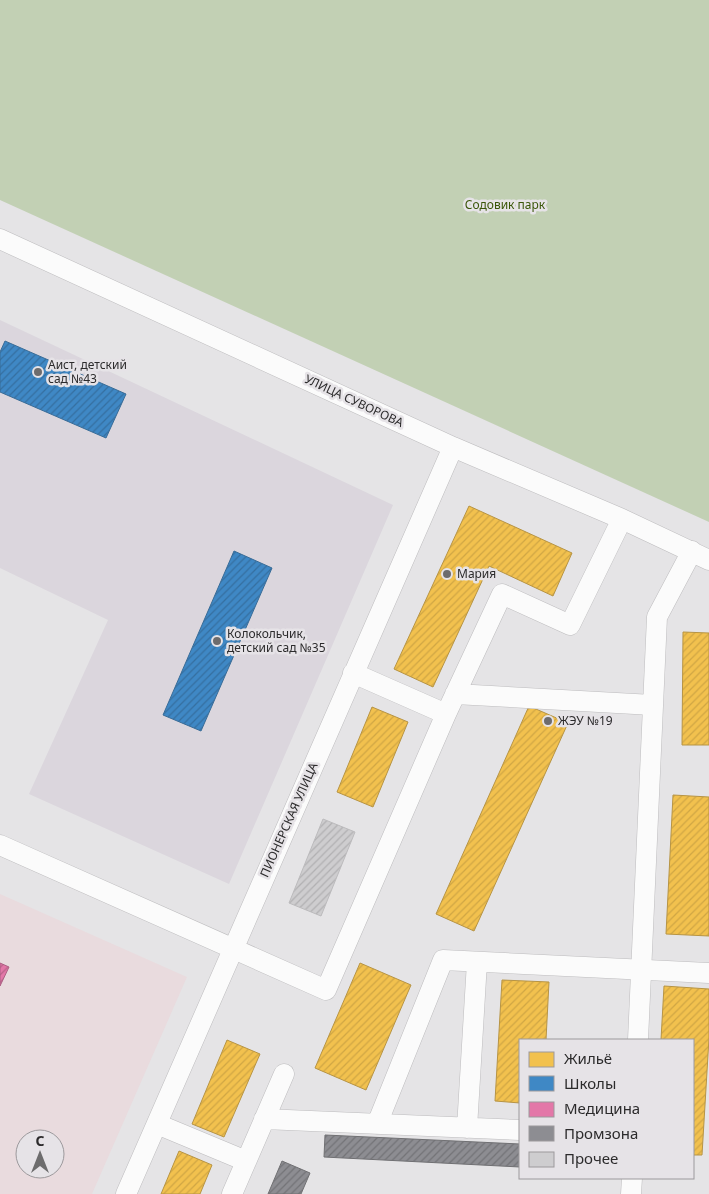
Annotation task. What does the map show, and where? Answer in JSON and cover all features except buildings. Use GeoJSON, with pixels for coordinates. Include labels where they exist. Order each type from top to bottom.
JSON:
{"type":"FeatureCollection","features":[{"type":"Feature","properties":{"kind":"street","name":"УЛИЦА СУВОРОВА"},"geometry":{"type":"LineString","coordinates":[[0,239],[453,447],[701,555]]}},
{"type":"Feature","properties":{"kind":"street","name":"ПИОНЕРСКАЯ УЛИЦА"},"geometry":{"type":"LineString","coordinates":[[126,1194],[453,447]]}},
{"type":"Feature","properties":{"kind":"street"},"geometry":{"type":"LineString","coordinates":[[0,845],[326,990],[446,714],[502,594],[570,625],[622,519]]}},
{"type":"Feature","properties":{"kind":"street"},"geometry":{"type":"LineString","coordinates":[[638,1039],[657,617],[701,555]]}},
{"type":"Feature","properties":{"kind":"street"},"geometry":{"type":"LineString","coordinates":[[353,673],[446,714]]}},
{"type":"Feature","properties":{"kind":"street"},"geometry":{"type":"LineString","coordinates":[[455,694],[653,705]]}},
{"type":"Feature","properties":{"kind":"street"},"geometry":{"type":"LineString","coordinates":[[377,1124],[443,960],[709,973]]}},
{"type":"Feature","properties":{"kind":"street"},"geometry":{"type":"LineString","coordinates":[[467,1128],[477,962]]}},
{"type":"Feature","properties":{"kind":"street"},"geometry":{"type":"LineString","coordinates":[[232,1194],[284,1074]]}},
{"type":"Feature","properties":{"kind":"street"},"geometry":{"type":"LineString","coordinates":[[264,1119],[519,1130]]}},
{"type":"Feature","properties":{"kind":"street"},"geometry":{"type":"LineString","coordinates":[[157,1124],[246,1161]]}},
{"type":"Feature","properties":{"kind":"street"},"geometry":{"type":"LineString","coordinates":[[631,1194],[632,1179]]}},
{"type":"Feature","properties":{"kind":"shaded area"},"geometry":{"type":"Polygon","coordinates":[[[0,320],[393,505],[229,884],[29,794],[108,620],[0,568],[0,320]]]}},
{"type":"Feature","properties":{"kind":"shaded area"},"geometry":{"type":"Polygon","coordinates":[[[0,894],[187,977],[92,1194],[0,1194],[0,894]]]}},
{"type":"Feature","properties":{"kind":"green space","name":"Содовик парк"},"geometry":{"type":"Polygon","coordinates":[[[0,0],[709,0],[709,522],[0,200],[0,0]]]}},
{"type":"Feature","properties":{"kind":"place","name":"Аист, детский сад №43"},"geometry":{"type":"Point","coordinates":[38,372]}},
{"type":"Feature","properties":{"kind":"place","name":"Мария"},"geometry":{"type":"Point","coordinates":[447,574]}},
{"type":"Feature","properties":{"kind":"place","name":"Колокольчик, детский сад №35"},"geometry":{"type":"Point","coordinates":[217,641]}},
{"type":"Feature","properties":{"kind":"place","name":"ЖЭУ №19"},"geometry":{"type":"Point","coordinates":[548,721]}}]}
